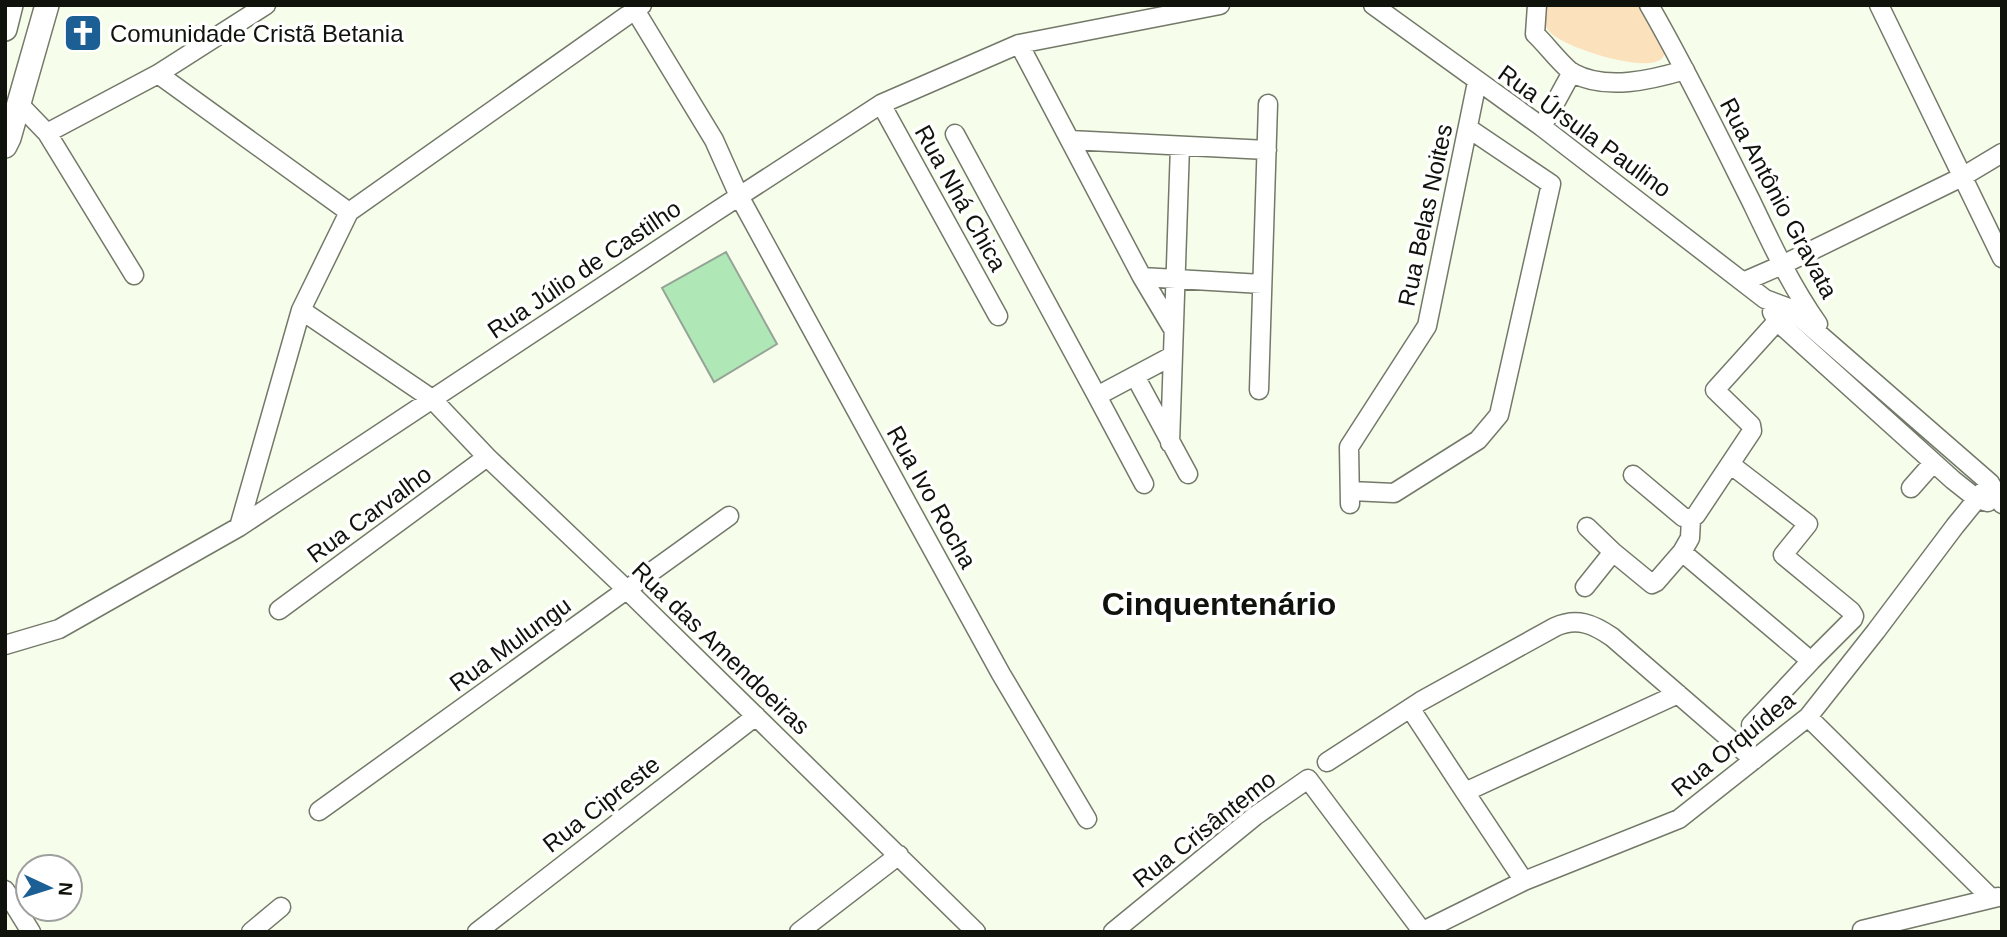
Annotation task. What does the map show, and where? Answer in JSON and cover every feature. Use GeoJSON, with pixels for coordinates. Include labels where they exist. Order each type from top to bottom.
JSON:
{"type":"FeatureCollection","features":[{"type":"Feature","properties":{"kind":"main road"},"geometry":{"type":"LineString","coordinates":[[5,29],[11,5]]}},
{"type":"Feature","properties":{"kind":"main road"},"geometry":{"type":"LineString","coordinates":[[5,146],[47,5]]}},
{"type":"Feature","properties":{"kind":"street"},"geometry":{"type":"LineString","coordinates":[[47,133],[158,74],[266,5]]}},
{"type":"Feature","properties":{"kind":"street","name":"Rua Júlio de Castilho"},"geometry":{"type":"LineString","coordinates":[[5,645],[59,629],[239,527],[881,104],[1019,44],[1220,5]]}},
{"type":"Feature","properties":{"kind":"street","name":"Rua Úrsula Paulino"},"geometry":{"type":"LineString","coordinates":[[1373,5],[1542,127],[1765,299],[1789,308],[1990,482],[2002,505]]}},
{"type":"Feature","properties":{"kind":"street"},"geometry":{"type":"LineString","coordinates":[[1536,5],[1535,34],[1572,72],[1602,83],[1657,78],[1685,70]]}},
{"type":"Feature","properties":{"kind":"street","name":"Rua Antônio Gravata"},"geometry":{"type":"LineString","coordinates":[[1649,5],[1685,70],[1782,265],[1806,307],[1834,346]]}},
{"type":"Feature","properties":{"kind":"street"},"geometry":{"type":"LineString","coordinates":[[1879,5],[2002,258]]}},
{"type":"Feature","properties":{"kind":"street"},"geometry":{"type":"LineString","coordinates":[[239,527],[301,310],[349,212],[636,7]]}},
{"type":"Feature","properties":{"kind":"street","name":"Rua Ivo Rocha"},"geometry":{"type":"LineString","coordinates":[[636,7],[714,140],[739,196],[982,640],[1087,819]]}},
{"type":"Feature","properties":{"kind":"street"},"geometry":{"type":"LineString","coordinates":[[1019,44],[1173,329]]}},
{"type":"Feature","properties":{"kind":"street"},"geometry":{"type":"LineString","coordinates":[[1542,127],[1572,72]]}},
{"type":"Feature","properties":{"kind":"street"},"geometry":{"type":"LineString","coordinates":[[158,74],[349,212]]}},
{"type":"Feature","properties":{"kind":"street","name":"Rua Belas Noites"},"geometry":{"type":"LineString","coordinates":[[1468,128],[1551,184],[1499,415],[1478,440],[1394,493],[1351,497],[1349,447],[1427,326],[1477,82]]}},
{"type":"Feature","properties":{"kind":"street"},"geometry":{"type":"LineString","coordinates":[[19,104],[47,133],[134,275]]}},
{"type":"Feature","properties":{"kind":"street","name":"Rua Nhá Chica"},"geometry":{"type":"LineString","coordinates":[[881,104],[998,316]]}},
{"type":"Feature","properties":{"kind":"street"},"geometry":{"type":"LineString","coordinates":[[1259,390],[1268,104]]}},
{"type":"Feature","properties":{"kind":"street"},"geometry":{"type":"LineString","coordinates":[[956,134],[1144,484]]}},
{"type":"Feature","properties":{"kind":"street"},"geometry":{"type":"LineString","coordinates":[[1070,140],[1267,150]]}},
{"type":"Feature","properties":{"kind":"street"},"geometry":{"type":"LineString","coordinates":[[1170,443],[1180,146]]}},
{"type":"Feature","properties":{"kind":"street"},"geometry":{"type":"LineString","coordinates":[[1743,282],[1962,177],[2002,153]]}},
{"type":"Feature","properties":{"kind":"street"},"geometry":{"type":"LineString","coordinates":[[1142,276],[1262,284]]}},
{"type":"Feature","properties":{"kind":"street","name":"Rua Úrsula Paulino"},"geometry":{"type":"LineString","coordinates":[[1765,299],[1778,322],[1933,463],[1977,499],[2002,505]]}},
{"type":"Feature","properties":{"kind":"street"},"geometry":{"type":"LineString","coordinates":[[1587,527],[1613,552],[1652,583],[1656,582],[1682,552],[1690,538],[1691,519],[1751,434],[1751,425],[1715,390],[1789,308]]}},
{"type":"Feature","properties":{"kind":"street","name":"Rua das Amendoeiras"},"geometry":{"type":"LineString","coordinates":[[301,310],[432,400],[487,457],[900,855],[976,932]]}},
{"type":"Feature","properties":{"kind":"street"},"geometry":{"type":"LineString","coordinates":[[1097,396],[1172,356]]}},
{"type":"Feature","properties":{"kind":"street"},"geometry":{"type":"LineString","coordinates":[[1135,376],[1188,474]]}},
{"type":"Feature","properties":{"kind":"street","name":"Rua Carvalho"},"geometry":{"type":"LineString","coordinates":[[279,610],[487,457]]}},
{"type":"Feature","properties":{"kind":"street"},"geometry":{"type":"LineString","coordinates":[[1911,488],[1933,463]]}},
{"type":"Feature","properties":{"kind":"street"},"geometry":{"type":"LineString","coordinates":[[1730,464],[1808,524],[1783,555],[1854,616],[1751,725]]}},
{"type":"Feature","properties":{"kind":"street"},"geometry":{"type":"LineString","coordinates":[[1633,475],[1683,517],[1691,519]]}},
{"type":"Feature","properties":{"kind":"street","name":"Rua Orquídea"},"geometry":{"type":"LineString","coordinates":[[1422,931],[1524,881],[1679,819],[1754,761],[1808,717],[1990,482]]}},
{"type":"Feature","properties":{"kind":"street","name":"Rua Mulungu"},"geometry":{"type":"LineString","coordinates":[[319,811],[729,516]]}},
{"type":"Feature","properties":{"kind":"street"},"geometry":{"type":"LineString","coordinates":[[1585,587],[1613,552]]}},
{"type":"Feature","properties":{"kind":"street"},"geometry":{"type":"LineString","coordinates":[[1682,552],[1811,661]]}},
{"type":"Feature","properties":{"kind":"street"},"geometry":{"type":"LineString","coordinates":[[1327,762],[1410,708],[1555,627],[1572,621],[1592,624],[1603,631],[1754,761]]}},
{"type":"Feature","properties":{"kind":"street"},"geometry":{"type":"LineString","coordinates":[[1465,792],[1678,694]]}},
{"type":"Feature","properties":{"kind":"street"},"geometry":{"type":"LineString","coordinates":[[1410,708],[1524,881]]}},
{"type":"Feature","properties":{"kind":"street","name":"Rua Cipreste"},"geometry":{"type":"LineString","coordinates":[[477,932],[756,716]]}},
{"type":"Feature","properties":{"kind":"street"},"geometry":{"type":"LineString","coordinates":[[1808,717],[1996,897]]}},
{"type":"Feature","properties":{"kind":"street","name":"Rua Crisântemo"},"geometry":{"type":"LineString","coordinates":[[1113,932],[1255,816],[1308,779],[1422,931]]}},
{"type":"Feature","properties":{"kind":"street"},"geometry":{"type":"LineString","coordinates":[[799,932],[900,855]]}},
{"type":"Feature","properties":{"kind":"street"},"geometry":{"type":"LineString","coordinates":[[5,890],[31,932]]}},
{"type":"Feature","properties":{"kind":"street"},"geometry":{"type":"LineString","coordinates":[[1861,930],[1996,897]]}},
{"type":"Feature","properties":{"kind":"street"},"geometry":{"type":"LineString","coordinates":[[251,932],[281,907]]}},
{"type":"Feature","properties":{"kind":"shaded area"},"geometry":{"type":"Polygon","coordinates":[[[1542,5],[1644,5],[1660,37],[1664,55],[1658,61],[1645,63],[1627,62],[1588,52],[1557,38],[1549,31],[1544,22],[1542,5]]]}},
{"type":"Feature","properties":{"kind":"building"},"geometry":{"type":"Polygon","coordinates":[[[726,252],[777,344],[714,382],[662,288],[726,252]]]}},
{"type":"Feature","properties":{"kind":"place","name":"Comunidade Cristã Betania"},"geometry":{"type":"Point","coordinates":[83,33]}},
{"type":"Feature","properties":{"kind":"district","name":"Cinquentenário"},"geometry":{"type":"Point","coordinates":[1219,604]}}]}
